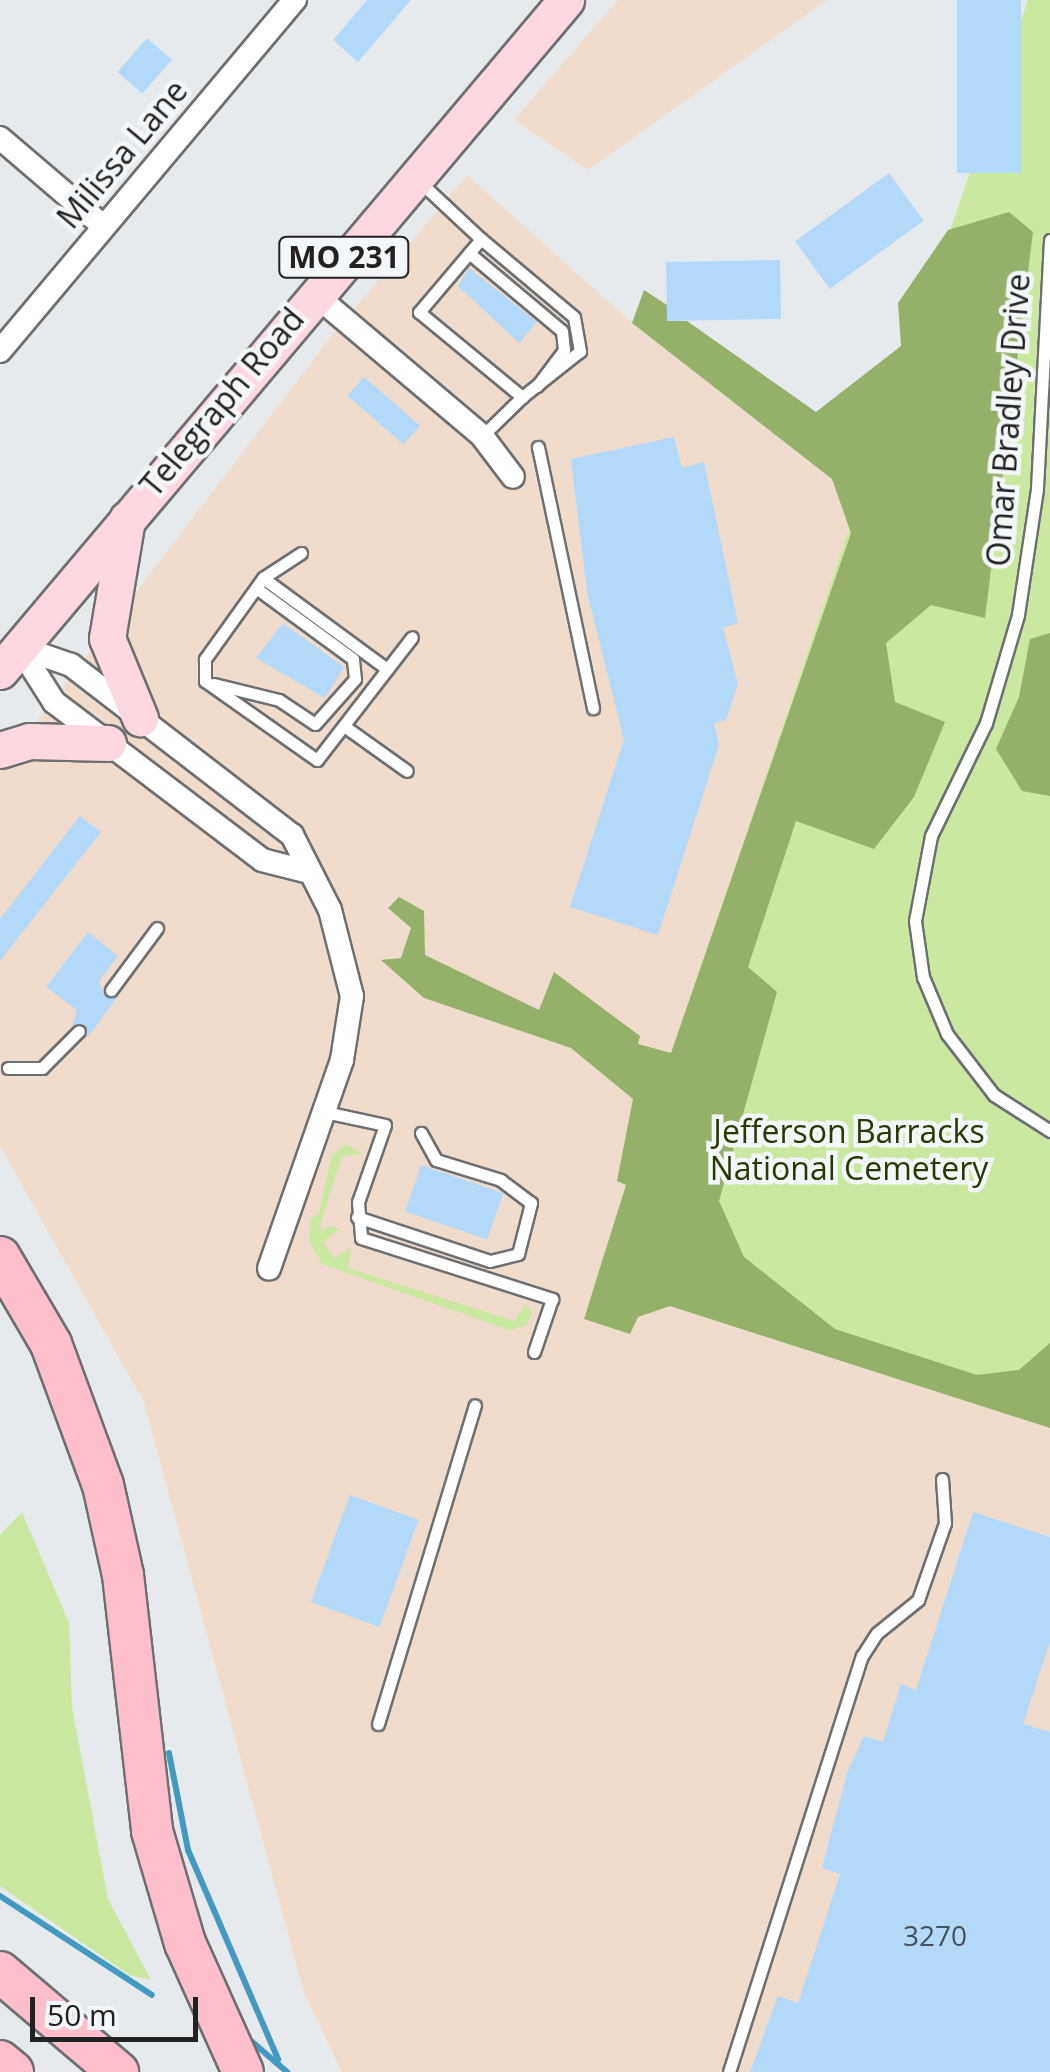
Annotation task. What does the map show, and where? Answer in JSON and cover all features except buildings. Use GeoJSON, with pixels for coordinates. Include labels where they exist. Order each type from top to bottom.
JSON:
{"type":"FeatureCollection","features":[{"type":"Feature","properties":{"kind":"highway"},"geometry":{"type":"LineString","coordinates":[[0,1257],[70,1386],[103,1485],[123,1575],[152,1831],[184,1944],[243,2072]]}},
{"type":"Feature","properties":{"kind":"highway"},"geometry":{"type":"LineString","coordinates":[[0,1972],[118,2072]]}},
{"type":"Feature","properties":{"kind":"highway"},"geometry":{"type":"LineString","coordinates":[[0,2060],[13,2072]]}},
{"type":"Feature","properties":{"kind":"main road","name":"Telegraph Road"},"geometry":{"type":"LineString","coordinates":[[10,659],[313,293],[566,0]]}},
{"type":"Feature","properties":{"kind":"main road"},"geometry":{"type":"LineString","coordinates":[[127,518],[107,638],[140,718]]}},
{"type":"Feature","properties":{"kind":"main road"},"geometry":{"type":"LineString","coordinates":[[0,750],[29,742],[108,743]]}},
{"type":"Feature","properties":{"kind":"street","name":"Milissa Lane"},"geometry":{"type":"LineString","coordinates":[[0,351],[295,0]]}},
{"type":"Feature","properties":{"kind":"street"},"geometry":{"type":"LineString","coordinates":[[0,138],[103,226]]}},
{"type":"Feature","properties":{"kind":"street"},"geometry":{"type":"LineString","coordinates":[[313,293],[482,436],[514,476]]}},
{"type":"Feature","properties":{"kind":"street"},"geometry":{"type":"LineString","coordinates":[[10,659],[70,666],[292,835],[330,910],[352,996],[324,1112],[269,1268]]}},
{"type":"Feature","properties":{"kind":"street"},"geometry":{"type":"LineString","coordinates":[[10,659],[108,743],[262,860],[309,872]]}},
{"type":"Feature","properties":{"kind":"lane"},"geometry":{"type":"LineString","coordinates":[[414,176],[574,317],[580,351],[522,397],[482,436]]}},
{"type":"Feature","properties":{"kind":"lane"},"geometry":{"type":"LineString","coordinates":[[481,238],[418,312],[522,397]]}},
{"type":"Feature","properties":{"kind":"lane","name":"Omar Bradley Drive"},"geometry":{"type":"LineString","coordinates":[[1050,240],[1037,489],[1018,614],[986,723],[931,836],[915,921],[923,977],[947,1034],[994,1095],[1050,1131]]}},
{"type":"Feature","properties":{"kind":"lane"},"geometry":{"type":"LineString","coordinates":[[469,253],[562,331],[564,350],[537,386]]}},
{"type":"Feature","properties":{"kind":"lane"},"geometry":{"type":"LineString","coordinates":[[538,447],[593,708]]}},
{"type":"Feature","properties":{"kind":"lane"},"geometry":{"type":"LineString","coordinates":[[204,682],[205,660],[260,583],[301,553]]}},
{"type":"Feature","properties":{"kind":"lane"},"geometry":{"type":"LineString","coordinates":[[260,583],[387,669]]}},
{"type":"Feature","properties":{"kind":"lane"},"geometry":{"type":"LineString","coordinates":[[204,682],[279,700],[315,724],[354,679],[353,659],[260,583]]}},
{"type":"Feature","properties":{"kind":"lane"},"geometry":{"type":"LineString","coordinates":[[204,682],[317,760],[412,637]]}},
{"type":"Feature","properties":{"kind":"lane"},"geometry":{"type":"LineString","coordinates":[[344,726],[407,771]]}},
{"type":"Feature","properties":{"kind":"lane"},"geometry":{"type":"LineString","coordinates":[[110,990],[156,928]]}},
{"type":"Feature","properties":{"kind":"lane"},"geometry":{"type":"LineString","coordinates":[[8,1068],[42,1068],[79,1031]]}},
{"type":"Feature","properties":{"kind":"lane"},"geometry":{"type":"LineString","coordinates":[[324,1112],[384,1125],[356,1217],[361,1238],[552,1299],[534,1352]]}},
{"type":"Feature","properties":{"kind":"lane"},"geometry":{"type":"LineString","coordinates":[[356,1217],[490,1261],[518,1254],[534,1214],[520,1190],[436,1160],[421,1134]]}},
{"type":"Feature","properties":{"kind":"lane"},"geometry":{"type":"LineString","coordinates":[[378,1724],[475,1405]]}},
{"type":"Feature","properties":{"kind":"lane"},"geometry":{"type":"LineString","coordinates":[[729,2072],[862,1656],[877,1633],[913,1608],[924,1584],[945,1523],[942,1479]]}},
{"type":"Feature","properties":{"kind":"shaded area"},"geometry":{"type":"Polygon","coordinates":[[[618,0],[827,0],[588,170],[514,120],[618,0]]]}},
{"type":"Feature","properties":{"kind":"shaded area"},"geometry":{"type":"Polygon","coordinates":[[[467,175],[632,323],[861,502],[596,1282],[1050,1428],[1050,2072],[342,2072],[304,1993],[144,1402],[0,1146],[0,770],[334,333],[467,175]]]}},
{"type":"Feature","properties":{"kind":"green space","name":"Jefferson Barracks National Cemetery"},"geometry":{"type":"Polygon","coordinates":[[[1028,0],[1050,0],[1050,1428],[595,1282],[1028,0]]]}},
{"type":"Feature","properties":{"kind":"green space"},"geometry":{"type":"Polygon","coordinates":[[[1009,212],[1033,232],[985,618],[931,605],[886,643],[895,702],[945,722],[914,797],[874,849],[796,821],[748,967],[777,992],[719,1201],[744,1257],[835,1329],[977,1375],[1019,1370],[1050,1343],[1050,1428],[670,1306],[638,1317],[630,1334],[584,1319],[626,1185],[617,1181],[633,1099],[571,1048],[424,998],[381,960],[401,958],[411,928],[388,908],[399,897],[424,911],[425,955],[539,1010],[554,972],[640,1036],[638,1044],[671,1053],[851,533],[832,479],[632,323],[644,290],[667,305],[667,321],[687,321],[816,412],[901,346],[898,303],[948,230],[1009,212]]]}},
{"type":"Feature","properties":{"kind":"green space"},"geometry":{"type":"Polygon","coordinates":[[[1050,633],[1050,796],[1022,791],[996,749],[1019,697],[1030,639],[1050,633]]]}},
{"type":"Feature","properties":{"kind":"green space"},"geometry":{"type":"Polygon","coordinates":[[[347,1144],[363,1154],[342,1156],[320,1225],[323,1232],[329,1225],[339,1229],[323,1242],[334,1258],[351,1248],[348,1268],[514,1321],[526,1304],[532,1313],[526,1326],[509,1330],[322,1264],[309,1241],[311,1218],[319,1214],[332,1155],[347,1144]]]}},
{"type":"Feature","properties":{"kind":"green space"},"geometry":{"type":"Polygon","coordinates":[[[22,1512],[69,1623],[72,1707],[108,1899],[151,1980],[129,1975],[0,1886],[0,1535],[22,1512]]]}},
{"type":"Feature","properties":{"kind":"waterway"},"geometry":{"type":"LineString","coordinates":[[169,1753],[188,1850],[278,2059]]}},
{"type":"Feature","properties":{"kind":"waterway"},"geometry":{"type":"LineString","coordinates":[[0,1896],[152,1995]]}},
{"type":"Feature","properties":{"kind":"waterway"},"geometry":{"type":"LineString","coordinates":[[251,2041],[287,2072]]}}]}
